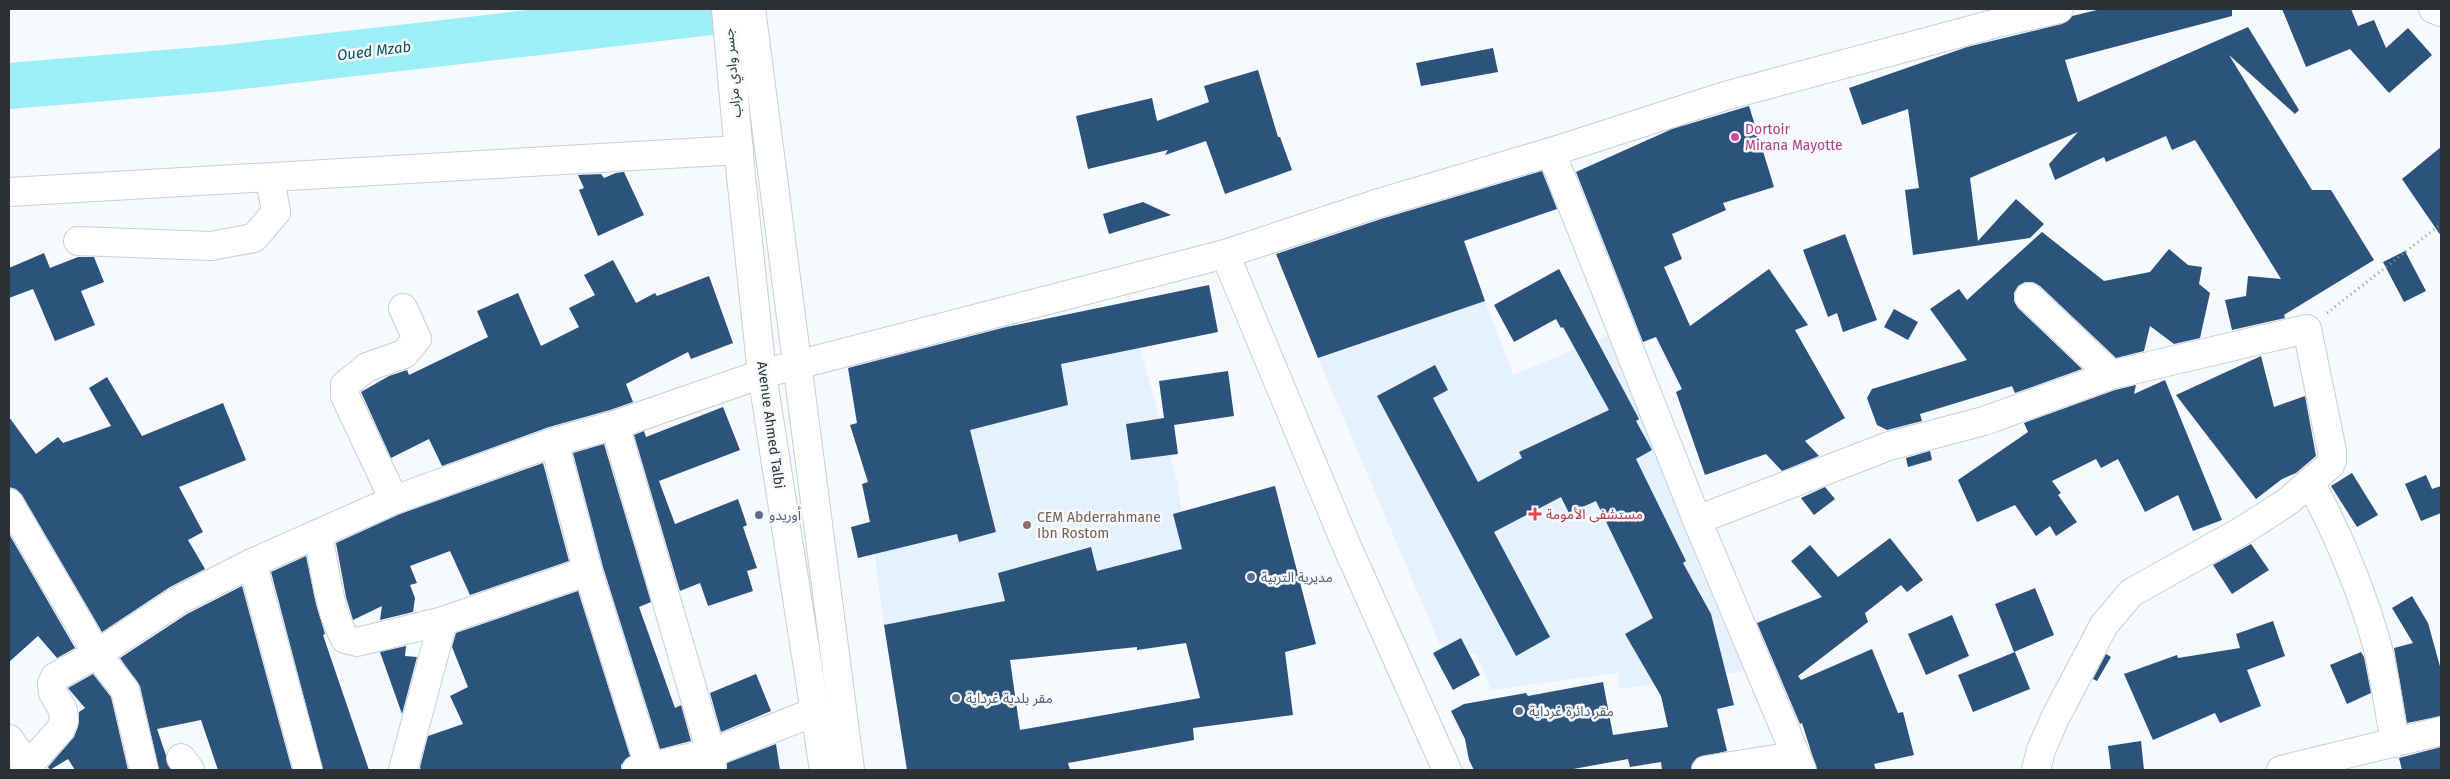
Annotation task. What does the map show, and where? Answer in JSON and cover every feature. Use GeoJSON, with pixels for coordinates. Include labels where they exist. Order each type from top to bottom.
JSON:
{"type":"FeatureCollection","features":[{"type":"Feature","properties":{"kind":"street","name":"جسر وادي مزاب"},"geometry":{"type":"LineString","coordinates":[[726,9],[739,144]]}},
{"type":"Feature","properties":{"kind":"street","name":"جسر وادي مزاب"},"geometry":{"type":"LineString","coordinates":[[751,9],[766,136],[850,770]]}},
{"type":"Feature","properties":{"kind":"street"},"geometry":{"type":"LineString","coordinates":[[9,739],[28,769],[60,730],[64,721],[63,710],[53,693],[52,684],[55,677],[97,654],[179,600],[252,563],[394,500],[554,442],[615,424],[762,374],[1225,254],[1376,204],[1552,152],[1725,96],[2001,22],[2059,9]]}},
{"type":"Feature","properties":{"kind":"street"},"geometry":{"type":"LineString","coordinates":[[2433,9],[2441,12]]}},
{"type":"Feature","properties":{"kind":"street"},"geometry":{"type":"LineString","coordinates":[[9,192],[270,178],[739,144]]}},
{"type":"Feature","properties":{"kind":"street","name":"Avenue Ahmed Talbi"},"geometry":{"type":"LineString","coordinates":[[739,144],[762,374],[824,770]]}},
{"type":"Feature","properties":{"kind":"street"},"geometry":{"type":"LineString","coordinates":[[1552,152],[1696,520],[1799,763],[1706,770]]}},
{"type":"Feature","properties":{"kind":"street"},"geometry":{"type":"LineString","coordinates":[[78,241],[211,246],[254,238],[276,212],[270,178]]}},
{"type":"Feature","properties":{"kind":"street"},"geometry":{"type":"LineString","coordinates":[[1225,254],[1345,542],[1447,770]]}},
{"type":"Feature","properties":{"kind":"street"},"geometry":{"type":"LineString","coordinates":[[2029,297],[2111,375]]}},
{"type":"Feature","properties":{"kind":"street"},"geometry":{"type":"LineString","coordinates":[[394,500],[345,396],[345,385],[366,367],[404,354],[417,339],[403,308]]}},
{"type":"Feature","properties":{"kind":"street"},"geometry":{"type":"LineString","coordinates":[[1696,520],[1889,446],[1984,421],[2111,375],[2307,329],[2321,392],[2332,460],[2286,502],[2245,529],[2131,592],[2104,625],[2055,718],[2041,750],[2036,770]]}},
{"type":"Feature","properties":{"kind":"street"},"geometry":{"type":"LineString","coordinates":[[615,424],[711,762]]}},
{"type":"Feature","properties":{"kind":"street"},"geometry":{"type":"LineString","coordinates":[[554,442],[643,768],[711,762],[814,712]]}},
{"type":"Feature","properties":{"kind":"street"},"geometry":{"type":"LineString","coordinates":[[2310,482],[2331,521],[2366,610],[2377,647],[2395,743]]}},
{"type":"Feature","properties":{"kind":"street"},"geometry":{"type":"LineString","coordinates":[[9,503],[97,654],[125,690],[144,770]]}},
{"type":"Feature","properties":{"kind":"street"},"geometry":{"type":"LineString","coordinates":[[318,534],[332,606],[345,639],[358,642],[443,621],[588,571]]}},
{"type":"Feature","properties":{"kind":"street"},"geometry":{"type":"LineString","coordinates":[[252,563],[308,770]]}},
{"type":"Feature","properties":{"kind":"street"},"geometry":{"type":"LineString","coordinates":[[404,770],[443,621]]}},
{"type":"Feature","properties":{"kind":"street"},"geometry":{"type":"LineString","coordinates":[[2281,770],[2441,731]]}},
{"type":"Feature","properties":{"kind":"path"},"geometry":{"type":"LineString","coordinates":[[2307,329],[2441,224]]}},
{"type":"Feature","properties":{"kind":"shaded area","name":"مستشفى الأمومة"},"geometry":{"type":"Polygon","coordinates":[[[1485,301],[1513,375],[1614,333],[1746,671],[1619,689],[1618,673],[1491,690],[1477,654],[1443,652],[1318,358],[1485,301]]]}},
{"type":"Feature","properties":{"kind":"shaded area","name":"CEM Abderrahmane Ibn Rostom"},"geometry":{"type":"Polygon","coordinates":[[[1140,348],[1178,485],[1188,566],[884,625],[854,406],[1140,348]]]}},
{"type":"Feature","properties":{"kind":"building"},"geometry":{"type":"Polygon","coordinates":[[[2101,9],[2232,9],[2232,16],[2065,60],[2078,102],[2248,27],[2299,110],[2295,114],[2229,55],[2312,190],[2331,190],[2374,260],[2284,315],[2285,318],[2232,330],[2225,300],[2246,296],[2248,276],[2281,279],[2195,140],[2172,150],[2166,136],[2106,162],[2104,157],[2055,180],[2049,164],[2078,132],[1970,178],[1978,241],[2016,199],[2044,224],[2030,238],[1913,255],[1905,190],[1919,188],[1908,109],[1862,125],[1849,88],[1967,47],[2062,24],[2072,16],[2101,9]]]}},
{"type":"Feature","properties":{"kind":"building"},"geometry":{"type":"Polygon","coordinates":[[[2282,9],[2351,9],[2358,26],[2374,20],[2386,48],[2408,28],[2432,55],[2389,93],[2350,49],[2306,67],[2282,9]]]}},
{"type":"Feature","properties":{"kind":"building"},"geometry":{"type":"Polygon","coordinates":[[[1493,48],[1498,72],[1421,86],[1416,63],[1493,48]]]}},
{"type":"Feature","properties":{"kind":"building"},"geometry":{"type":"Polygon","coordinates":[[[1258,70],[1278,137],[1280,137],[1292,170],[1225,194],[1206,141],[1165,155],[1168,150],[1088,169],[1076,116],[1152,98],[1157,121],[1209,102],[1204,86],[1258,70]]]}},
{"type":"Feature","properties":{"kind":"building"},"geometry":{"type":"Polygon","coordinates":[[[1749,106],[1774,187],[1723,203],[1726,210],[1672,234],[1682,259],[1664,267],[1690,326],[1769,269],[1808,325],[1795,330],[1845,418],[1805,441],[1819,456],[1782,471],[1766,454],[1705,475],[1676,392],[1682,389],[1656,337],[1643,342],[1576,172],[1672,129],[1749,106]]]}},
{"type":"Feature","properties":{"kind":"building"},"geometry":{"type":"Polygon","coordinates":[[[2441,147],[2441,236],[2402,179],[2441,147]]]}},
{"type":"Feature","properties":{"kind":"building"},"geometry":{"type":"Polygon","coordinates":[[[1542,171],[1557,209],[1464,241],[1485,301],[1318,358],[1276,254],[1381,219],[1542,171]]]}},
{"type":"Feature","properties":{"kind":"building"},"geometry":{"type":"Polygon","coordinates":[[[624,172],[644,215],[598,236],[579,190],[584,188],[578,175],[601,174],[604,178],[624,172]]]}},
{"type":"Feature","properties":{"kind":"building"},"geometry":{"type":"Polygon","coordinates":[[[1143,202],[1171,215],[1109,234],[1103,214],[1143,202]]]}},
{"type":"Feature","properties":{"kind":"building"},"geometry":{"type":"Polygon","coordinates":[[[2042,232],[2104,281],[2150,272],[2169,249],[2188,265],[2202,267],[2199,284],[2210,293],[2200,338],[2174,344],[2150,326],[2144,351],[2116,358],[2040,286],[2033,282],[2025,282],[2018,286],[2014,293],[2014,301],[2018,308],[2082,369],[2015,393],[2012,386],[1920,414],[1922,421],[1887,430],[1877,425],[1867,398],[1872,389],[1967,360],[1930,309],[1959,289],[1967,300],[2042,232]]]}},
{"type":"Feature","properties":{"kind":"building"},"geometry":{"type":"Polygon","coordinates":[[[1845,234],[1877,320],[1843,332],[1837,313],[1828,317],[1803,250],[1845,234]]]}},
{"type":"Feature","properties":{"kind":"building"},"geometry":{"type":"Polygon","coordinates":[[[2405,251],[2426,291],[2404,302],[2383,262],[2405,251]]]}},
{"type":"Feature","properties":{"kind":"building"},"geometry":{"type":"Polygon","coordinates":[[[44,253],[50,268],[78,257],[94,257],[104,282],[81,291],[95,325],[55,341],[33,289],[9,298],[9,268],[44,253]]]}},
{"type":"Feature","properties":{"kind":"building"},"geometry":{"type":"Polygon","coordinates":[[[613,260],[636,303],[655,293],[657,296],[709,276],[733,343],[691,359],[688,352],[626,384],[633,402],[610,410],[549,427],[442,466],[429,439],[391,458],[361,392],[389,376],[407,370],[409,375],[488,337],[477,311],[518,293],[541,346],[579,327],[569,308],[595,295],[584,275],[613,260]]]}},
{"type":"Feature","properties":{"kind":"building"},"geometry":{"type":"Polygon","coordinates":[[[1559,269],[1639,419],[1636,421],[1652,450],[1636,459],[1686,561],[1683,563],[1711,614],[1734,705],[1717,709],[1727,751],[1697,758],[1692,764],[1691,770],[1662,770],[1661,762],[1630,767],[1628,759],[1568,770],[1474,770],[1469,760],[1465,739],[1451,711],[1464,704],[1526,693],[1528,696],[1603,682],[1613,735],[1668,727],[1661,696],[1625,634],[1653,618],[1596,501],[1569,513],[1561,497],[1494,532],[1550,637],[1516,656],[1377,396],[1435,365],[1448,390],[1433,398],[1478,482],[1522,458],[1519,452],[1609,410],[1563,327],[1561,328],[1556,319],[1514,342],[1494,305],[1559,269]]]}},
{"type":"Feature","properties":{"kind":"building"},"geometry":{"type":"Polygon","coordinates":[[[1209,285],[1218,332],[1061,364],[1068,405],[970,430],[996,532],[959,542],[957,534],[858,558],[851,527],[870,522],[862,484],[868,482],[850,425],[857,423],[848,368],[1006,327],[1209,285]]]}},
{"type":"Feature","properties":{"kind":"building"},"geometry":{"type":"Polygon","coordinates":[[[1894,309],[1918,322],[1908,340],[1884,327],[1894,309]]]}},
{"type":"Feature","properties":{"kind":"building"},"geometry":{"type":"Polygon","coordinates":[[[2261,356],[2274,407],[2305,396],[2316,456],[2296,473],[2282,479],[2256,499],[2176,395],[2261,356]]]}},
{"type":"Feature","properties":{"kind":"building"},"geometry":{"type":"Polygon","coordinates":[[[1228,371],[1234,416],[1174,425],[1178,454],[1131,460],[1126,424],[1164,418],[1159,381],[1228,371]]]}},
{"type":"Feature","properties":{"kind":"building"},"geometry":{"type":"Polygon","coordinates":[[[107,377],[142,436],[223,403],[246,460],[179,487],[203,532],[188,540],[205,569],[170,587],[102,632],[22,495],[16,489],[9,487],[9,417],[36,454],[58,437],[63,443],[111,426],[89,388],[107,377]]]}},
{"type":"Feature","properties":{"kind":"building"},"geometry":{"type":"Polygon","coordinates":[[[2165,380],[2222,520],[2193,531],[2178,495],[2145,512],[2118,459],[2101,468],[2096,459],[2052,481],[2061,493],[2058,495],[2077,522],[2056,536],[2050,526],[2036,536],[2015,505],[1977,522],[1958,480],[2028,432],[2024,423],[2115,390],[2136,385],[2134,394],[2165,380]]]}},
{"type":"Feature","properties":{"kind":"building"},"geometry":{"type":"Polygon","coordinates":[[[723,407],[740,450],[659,481],[675,524],[738,499],[747,525],[743,527],[757,568],[747,571],[753,591],[708,606],[700,583],[680,591],[634,435],[644,431],[646,437],[723,407]]]}},
{"type":"Feature","properties":{"kind":"building"},"geometry":{"type":"Polygon","coordinates":[[[604,444],[651,602],[639,607],[675,708],[681,705],[691,741],[660,749],[603,567],[573,453],[604,444]]]}},
{"type":"Feature","properties":{"kind":"building"},"geometry":{"type":"Polygon","coordinates":[[[1930,451],[1932,460],[1908,467],[1906,458],[1930,451]]]}},
{"type":"Feature","properties":{"kind":"building"},"geometry":{"type":"Polygon","coordinates":[[[543,463],[569,561],[470,595],[450,551],[410,566],[417,583],[410,585],[415,598],[413,612],[380,620],[382,606],[353,620],[346,597],[336,543],[400,514],[543,463]]]}},
{"type":"Feature","properties":{"kind":"building"},"geometry":{"type":"Polygon","coordinates":[[[2352,473],[2378,515],[2357,527],[2331,486],[2352,473]]]}},
{"type":"Feature","properties":{"kind":"building"},"geometry":{"type":"Polygon","coordinates":[[[2426,475],[2432,489],[2441,486],[2441,513],[2421,521],[2405,484],[2426,475]]]}},
{"type":"Feature","properties":{"kind":"building"},"geometry":{"type":"Polygon","coordinates":[[[1275,486],[1316,644],[1285,652],[1293,715],[1193,728],[1194,740],[1068,763],[1070,770],[907,770],[884,625],[1005,601],[998,573],[1091,547],[1097,571],[1182,549],[1173,514],[1275,486]],[[1186,643],[1137,650],[1137,647],[1010,660],[1020,730],[1200,698],[1186,643]]]}},
{"type":"Feature","properties":{"kind":"building"},"geometry":{"type":"Polygon","coordinates":[[[1825,487],[1835,499],[1814,515],[1801,498],[1825,487]]]}},
{"type":"Feature","properties":{"kind":"building"},"geometry":{"type":"Polygon","coordinates":[[[9,534],[75,648],[57,658],[38,636],[9,662],[9,534]]]}},
{"type":"Feature","properties":{"kind":"building"},"geometry":{"type":"Polygon","coordinates":[[[1890,538],[1923,580],[1907,592],[1901,585],[1865,613],[1868,622],[1798,676],[1801,680],[1872,649],[1898,713],[1903,712],[1914,755],[1874,764],[1876,770],[1817,770],[1802,723],[1800,724],[1757,623],[1822,597],[1791,561],[1810,545],[1838,577],[1890,538]]]}},
{"type":"Feature","properties":{"kind":"building"},"geometry":{"type":"Polygon","coordinates":[[[2251,544],[2269,570],[2232,594],[2213,565],[2251,544]]]}},
{"type":"Feature","properties":{"kind":"building"},"geometry":{"type":"Polygon","coordinates":[[[306,556],[316,604],[325,634],[323,635],[369,770],[323,770],[271,572],[306,556]]]}},
{"type":"Feature","properties":{"kind":"building"},"geometry":{"type":"Polygon","coordinates":[[[242,586],[292,770],[218,770],[201,720],[157,729],[171,770],[159,770],[140,686],[120,658],[187,614],[242,586]]]}},
{"type":"Feature","properties":{"kind":"building"},"geometry":{"type":"Polygon","coordinates":[[[2035,588],[2054,635],[2014,652],[1995,604],[2035,588]]]}},
{"type":"Feature","properties":{"kind":"building"},"geometry":{"type":"Polygon","coordinates":[[[578,591],[630,756],[621,765],[621,770],[421,770],[420,767],[428,736],[463,724],[450,696],[468,687],[452,647],[456,633],[578,591]]]}},
{"type":"Feature","properties":{"kind":"building"},"geometry":{"type":"Polygon","coordinates":[[[2412,596],[2428,623],[2441,670],[2441,716],[2407,723],[2394,648],[2413,643],[2392,608],[2412,596]]]}},
{"type":"Feature","properties":{"kind":"building"},"geometry":{"type":"Polygon","coordinates":[[[1952,615],[1969,656],[1926,675],[1908,634],[1952,615]]]}},
{"type":"Feature","properties":{"kind":"building"},"geometry":{"type":"Polygon","coordinates":[[[2273,621],[2285,656],[2247,670],[2261,706],[2220,723],[2215,713],[2153,740],[2124,674],[2177,655],[2178,658],[2240,648],[2236,634],[2273,621]]]}},
{"type":"Feature","properties":{"kind":"building"},"geometry":{"type":"Polygon","coordinates":[[[1461,638],[1480,675],[1453,690],[1433,653],[1461,638]]]}},
{"type":"Feature","properties":{"kind":"building"},"geometry":{"type":"Polygon","coordinates":[[[406,646],[405,656],[417,657],[402,714],[380,652],[406,646]]]}},
{"type":"Feature","properties":{"kind":"building"},"geometry":{"type":"Polygon","coordinates":[[[2015,652],[2030,689],[1973,712],[1958,675],[2015,652]]]}},
{"type":"Feature","properties":{"kind":"building"},"geometry":{"type":"Polygon","coordinates":[[[2361,652],[2364,657],[2371,693],[2347,704],[2330,665],[2361,652]]]}},
{"type":"Feature","properties":{"kind":"building"},"geometry":{"type":"Polygon","coordinates":[[[2106,654],[2111,657],[2097,681],[2093,679],[2106,654]]]}},
{"type":"Feature","properties":{"kind":"building"},"geometry":{"type":"Polygon","coordinates":[[[93,674],[111,697],[128,770],[75,770],[68,759],[50,770],[48,767],[74,737],[78,727],[79,712],[85,708],[68,688],[93,674]]]}},
{"type":"Feature","properties":{"kind":"building"},"geometry":{"type":"Polygon","coordinates":[[[756,674],[771,711],[721,732],[710,693],[756,674]]]}},
{"type":"Feature","properties":{"kind":"building"},"geometry":{"type":"Polygon","coordinates":[[[2141,741],[2144,770],[2111,770],[2108,746],[2141,741]]]}},
{"type":"Feature","properties":{"kind":"building"},"geometry":{"type":"Polygon","coordinates":[[[776,744],[780,770],[727,770],[727,763],[776,744]]]}},
{"type":"Feature","properties":{"kind":"building"},"geometry":{"type":"Polygon","coordinates":[[[2441,747],[2441,770],[2402,770],[2399,758],[2441,747]]]}},
{"type":"Feature","properties":{"kind":"waterway","name":"Oued Mzab"},"geometry":{"type":"LineString","coordinates":[[9,86],[225,68],[739,9]]}},
{"type":"Feature","properties":{"kind":"place","name":"Dortoir Mirana Mayotte"},"geometry":{"type":"Point","coordinates":[1735,137]}},
{"type":"Feature","properties":{"kind":"place","name":"مستشفى الأمومة"},"geometry":{"type":"Point","coordinates":[1535,514]}},
{"type":"Feature","properties":{"kind":"place","name":"أوريدو"},"geometry":{"type":"Point","coordinates":[759,515]}},
{"type":"Feature","properties":{"kind":"place","name":"CEM Abderrahmane Ibn Rostom"},"geometry":{"type":"Point","coordinates":[1027,525]}},
{"type":"Feature","properties":{"kind":"place","name":"مديرية التربية"},"geometry":{"type":"Point","coordinates":[1251,577]}},
{"type":"Feature","properties":{"kind":"place","name":"مقر بلدية غرداية"},"geometry":{"type":"Point","coordinates":[956,698]}},
{"type":"Feature","properties":{"kind":"place","name":"مقر دائرة غرداية"},"geometry":{"type":"Point","coordinates":[1519,711]}}]}
